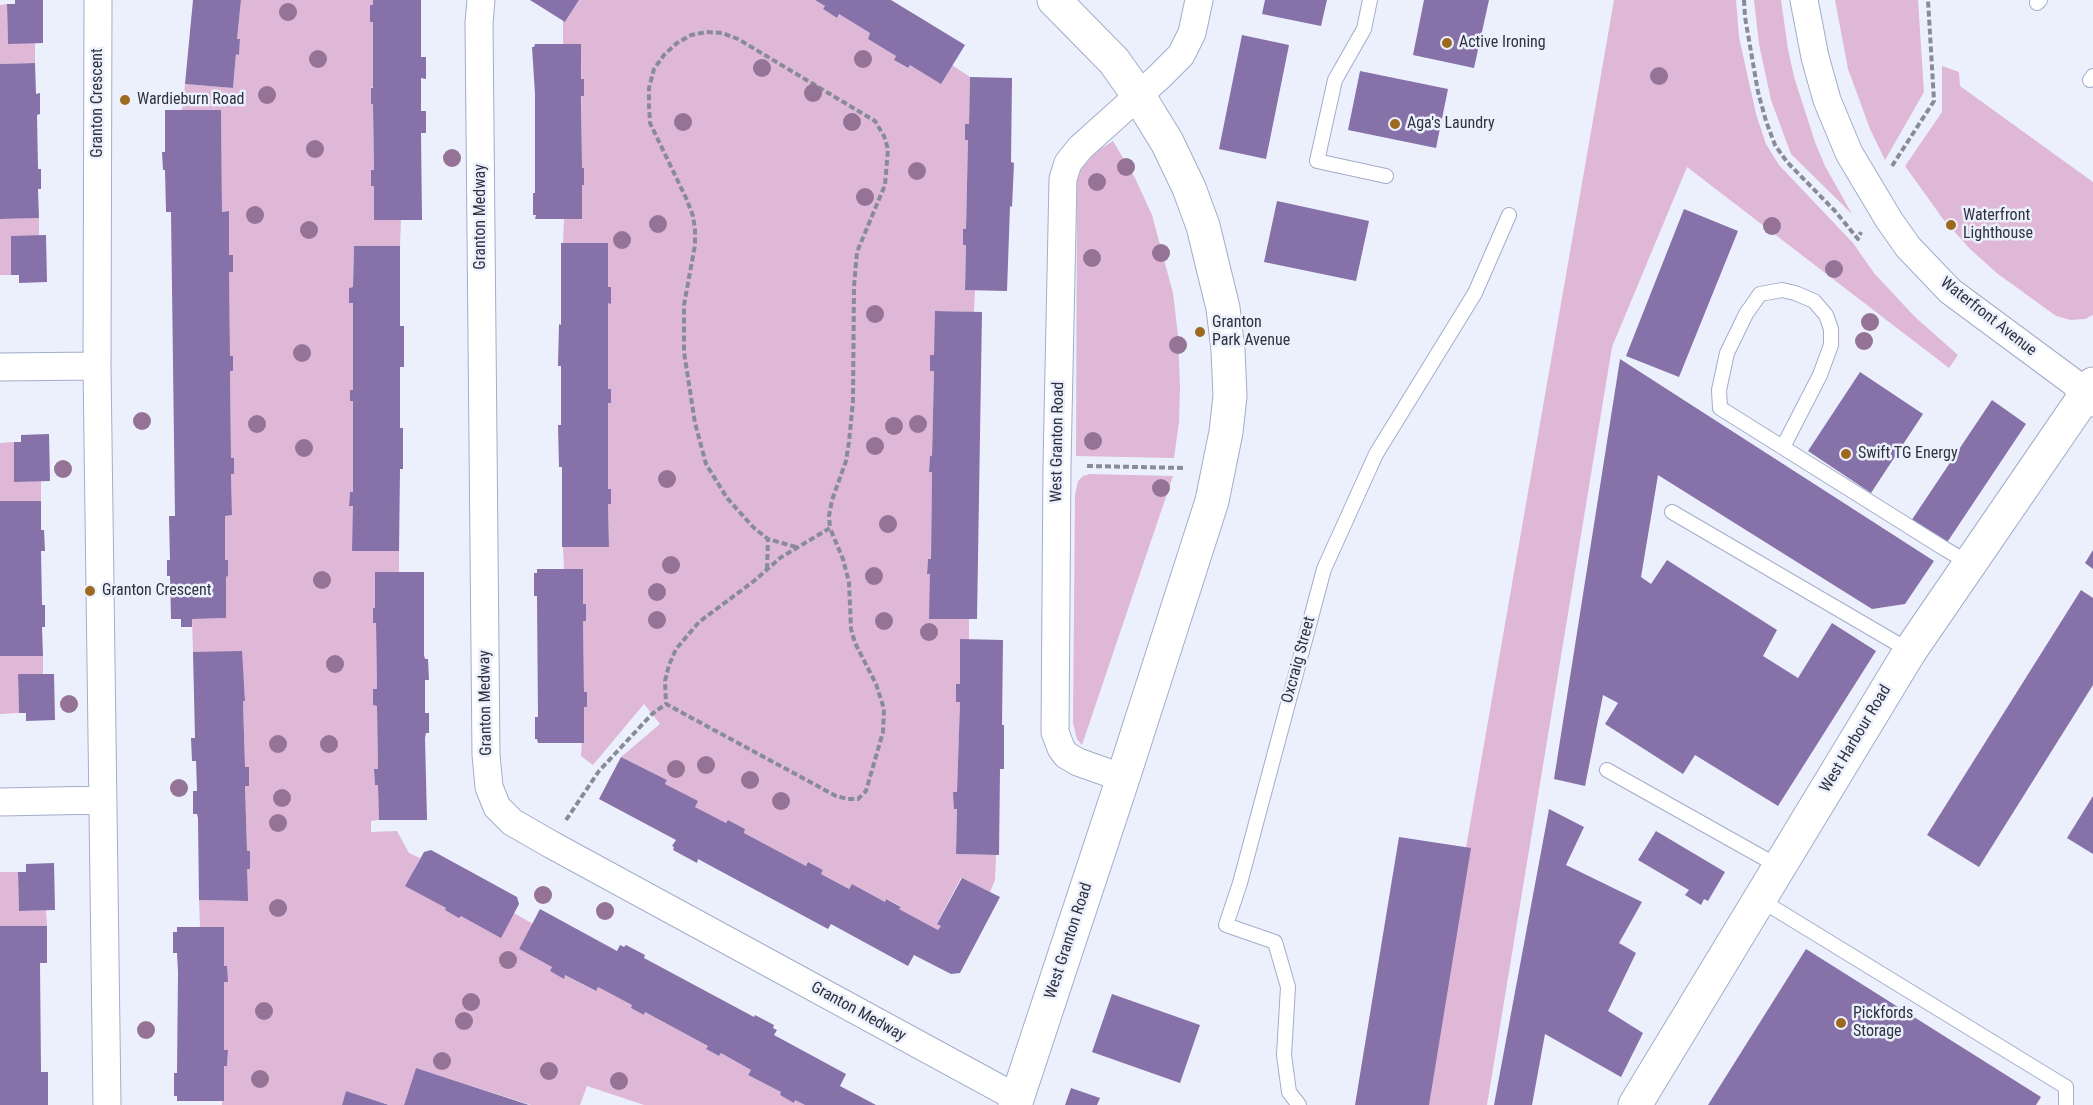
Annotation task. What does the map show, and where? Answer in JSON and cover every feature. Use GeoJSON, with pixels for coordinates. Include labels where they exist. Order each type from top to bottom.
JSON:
{"type":"FeatureCollection","features":[{"type":"Feature","properties":{"kind":"street","name":"Granton Crescent"},"geometry":{"type":"LineString","coordinates":[[98,0],[97,366],[107,1105]]}},
{"type":"Feature","properties":{"kind":"street","name":"Granton Medway"},"geometry":{"type":"LineString","coordinates":[[481,0],[479,34],[486,755],[489,787],[497,807],[512,822],[552,845],[1016,1102]]}},
{"type":"Feature","properties":{"kind":"street","name":"West Granton Road"},"geometry":{"type":"LineString","coordinates":[[1016,1102],[1124,777],[1212,501],[1220,469],[1230,396],[1223,308],[1203,226],[1189,188],[1167,142],[1114,61],[1054,0]]}},
{"type":"Feature","properties":{"kind":"street"},"geometry":{"type":"LineString","coordinates":[[1138,95],[1181,55],[1192,33],[1199,0]]}},
{"type":"Feature","properties":{"kind":"street","name":"Waterfront Avenue"},"geometry":{"type":"LineString","coordinates":[[1804,0],[1815,57],[1827,100],[1849,153],[1908,247],[1950,291],[2090,394]]}},
{"type":"Feature","properties":{"kind":"street","name":"West Granton Road"},"geometry":{"type":"LineString","coordinates":[[1124,777],[1078,762],[1066,755],[1055,732],[1057,465],[1063,179],[1068,164],[1080,148],[1138,95]]}},
{"type":"Feature","properties":{"kind":"street"},"geometry":{"type":"LineString","coordinates":[[0,367],[97,366]]}},
{"type":"Feature","properties":{"kind":"street","name":"West Harbour Road"},"geometry":{"type":"LineString","coordinates":[[1635,1105],[1910,651],[1969,563],[2090,394]]}},
{"type":"Feature","properties":{"kind":"street"},"geometry":{"type":"LineString","coordinates":[[0,802],[103,800]]}},
{"type":"Feature","properties":{"kind":"lane"},"geometry":{"type":"LineString","coordinates":[[1370,0],[1364,28],[1335,80],[1317,160],[1386,176]]}},
{"type":"Feature","properties":{"kind":"lane","name":"Oxcraig Street"},"geometry":{"type":"LineString","coordinates":[[1299,1105],[1289,1092],[1284,1055],[1288,987],[1275,942],[1226,925],[1240,883],[1324,569],[1376,454],[1475,293],[1509,214]]}},
{"type":"Feature","properties":{"kind":"lane"},"geometry":{"type":"LineString","coordinates":[[1783,447],[1820,375],[1831,345],[1831,328],[1826,315],[1814,301],[1782,290],[1760,294],[1746,314],[1727,353],[1719,390],[1720,408],[1969,563]]}},
{"type":"Feature","properties":{"kind":"lane"},"geometry":{"type":"LineString","coordinates":[[1672,512],[1910,651]]}},
{"type":"Feature","properties":{"kind":"lane"},"geometry":{"type":"LineString","coordinates":[[1608,770],[1778,866]]}},
{"type":"Feature","properties":{"kind":"lane"},"geometry":{"type":"LineString","coordinates":[[1759,899],[2066,1087],[2066,1105]]}},
{"type":"Feature","properties":{"kind":"path"},"geometry":{"type":"LineString","coordinates":[[1744,0],[1758,92],[1775,145],[1787,162],[1858,238]]}},
{"type":"Feature","properties":{"kind":"path"},"geometry":{"type":"LineString","coordinates":[[1894,162],[1934,101],[1928,0]]}},
{"type":"Feature","properties":{"kind":"path"},"geometry":{"type":"LineString","coordinates":[[666,704],[836,796],[848,799],[858,798],[866,791],[885,720],[876,684],[855,643],[851,629],[849,582],[843,559],[830,528],[829,516],[832,500],[846,461],[849,442],[853,401],[854,287],[857,252],[885,185],[888,149],[884,136],[875,121],[861,111],[738,39],[722,33],[706,32],[691,35],[677,43],[664,55],[654,69],[649,88],[650,123],[686,198],[693,216],[695,230],[695,245],[686,284],[684,305],[684,352],[690,398],[706,464],[727,498],[753,527],[768,539],[796,547]]}},
{"type":"Feature","properties":{"kind":"path"},"geometry":{"type":"LineString","coordinates":[[1057,465],[1220,469]]}},
{"type":"Feature","properties":{"kind":"path"},"geometry":{"type":"LineString","coordinates":[[666,704],[665,681],[669,665],[676,649],[699,622],[796,547],[830,528]]}},
{"type":"Feature","properties":{"kind":"path"},"geometry":{"type":"LineString","coordinates":[[767,570],[768,539]]}},
{"type":"Feature","properties":{"kind":"path"},"geometry":{"type":"LineString","coordinates":[[552,845],[573,808],[599,771],[652,714],[666,704]]}},
{"type":"Feature","properties":{"kind":"shaded area"},"geometry":{"type":"Polygon","coordinates":[[[241,0],[373,0],[373,5],[370,5],[370,22],[373,22],[371,104],[373,104],[374,170],[371,170],[371,186],[374,186],[374,219],[401,220],[400,246],[354,246],[353,287],[349,288],[353,303],[353,390],[350,390],[350,401],[353,401],[353,492],[350,492],[349,505],[353,506],[353,551],[399,551],[399,572],[375,572],[373,623],[376,623],[377,689],[373,690],[373,705],[377,706],[378,769],[374,769],[375,785],[378,785],[379,820],[371,821],[371,832],[397,831],[409,853],[420,858],[406,885],[446,908],[445,910],[461,916],[514,913],[533,924],[519,949],[552,967],[550,971],[563,978],[565,975],[595,991],[598,987],[632,1005],[631,1008],[644,1015],[645,1012],[708,1046],[706,1049],[719,1056],[721,1053],[751,1070],[748,1075],[781,1092],[780,1095],[805,1105],[644,1105],[587,1086],[580,1105],[531,1105],[416,1068],[404,1105],[390,1105],[346,1091],[342,1105],[222,1105],[224,1066],[227,1065],[228,1050],[224,1050],[224,982],[227,982],[227,966],[224,966],[224,927],[200,927],[199,900],[247,901],[247,869],[250,868],[250,852],[247,851],[245,786],[249,786],[249,768],[245,767],[244,684],[193,652],[192,619],[226,618],[228,560],[225,560],[225,516],[232,515],[231,474],[234,473],[234,458],[231,458],[230,371],[233,371],[233,356],[230,356],[228,211],[222,212],[221,110],[182,110],[185,84],[233,88],[236,54],[239,54],[240,40],[237,39],[241,0]]]}},
{"type":"Feature","properties":{"kind":"shaded area"},"geometry":{"type":"Polygon","coordinates":[[[579,0],[815,0],[825,6],[823,9],[837,18],[839,14],[870,33],[868,39],[896,56],[894,60],[907,68],[910,65],[952,65],[970,77],[969,124],[965,125],[965,139],[968,140],[966,229],[963,229],[963,244],[966,245],[965,290],[975,290],[974,312],[937,311],[934,355],[930,371],[934,371],[932,456],[929,472],[932,472],[931,559],[928,559],[927,573],[930,574],[930,618],[969,619],[969,640],[960,640],[960,684],[956,685],[956,702],[960,702],[957,792],[954,793],[954,808],[957,809],[956,854],[996,855],[995,880],[990,892],[961,878],[937,923],[941,926],[938,930],[899,909],[901,906],[886,899],[885,902],[852,884],[849,889],[821,874],[823,870],[808,862],[806,866],[744,833],[745,829],[728,820],[726,823],[695,807],[697,801],[665,784],[667,780],[621,757],[660,724],[644,704],[593,765],[581,756],[584,707],[587,707],[587,692],[584,692],[583,621],[586,621],[586,604],[583,604],[583,570],[564,569],[563,547],[609,547],[608,504],[611,504],[611,489],[608,489],[608,403],[611,403],[611,390],[608,389],[608,303],[611,303],[611,287],[608,287],[608,243],[563,243],[564,219],[581,219],[582,185],[584,184],[581,44],[563,44],[563,20],[566,21],[579,0]]]}},
{"type":"Feature","properties":{"kind":"shaded area"},"geometry":{"type":"Polygon","coordinates":[[[1614,0],[1736,0],[1739,37],[1756,114],[1766,144],[1779,165],[1853,243],[1874,273],[1915,317],[1958,355],[1949,368],[1687,167],[1612,347],[1487,1105],[1421,1105],[1614,0]]]}},
{"type":"Feature","properties":{"kind":"shaded area"},"geometry":{"type":"Polygon","coordinates":[[[1754,0],[1781,0],[1794,77],[1815,142],[1825,166],[1852,214],[1791,154],[1771,100],[1759,44],[1754,0]]]}},
{"type":"Feature","properties":{"kind":"shaded area"},"geometry":{"type":"Polygon","coordinates":[[[1835,0],[1918,0],[1924,92],[1885,160],[1870,129],[1848,69],[1835,0]]]}},
{"type":"Feature","properties":{"kind":"shaded area"},"geometry":{"type":"Polygon","coordinates":[[[7,4],[8,43],[35,43],[35,63],[0,64],[0,5],[7,4]]]}},
{"type":"Feature","properties":{"kind":"shaded area"},"geometry":{"type":"Polygon","coordinates":[[[1942,66],[1959,72],[1960,86],[2093,182],[2093,315],[2085,319],[2071,320],[2056,316],[1998,274],[1970,249],[1943,219],[1905,166],[1942,112],[1942,66]]]}},
{"type":"Feature","properties":{"kind":"shaded area"},"geometry":{"type":"Polygon","coordinates":[[[1113,141],[1135,178],[1152,215],[1173,293],[1178,335],[1180,387],[1179,422],[1174,458],[1076,456],[1077,181],[1081,169],[1096,152],[1113,141]]]}},
{"type":"Feature","properties":{"kind":"shaded area"},"geometry":{"type":"Polygon","coordinates":[[[39,218],[39,236],[11,236],[11,275],[0,275],[0,219],[39,218]]]}},
{"type":"Feature","properties":{"kind":"shaded area"},"geometry":{"type":"Polygon","coordinates":[[[14,442],[14,481],[41,481],[41,501],[0,501],[0,443],[14,442]]]}},
{"type":"Feature","properties":{"kind":"shaded area"},"geometry":{"type":"Polygon","coordinates":[[[1090,474],[1173,476],[1082,745],[1077,739],[1073,723],[1075,495],[1078,481],[1090,474]]]}},
{"type":"Feature","properties":{"kind":"shaded area"},"geometry":{"type":"Polygon","coordinates":[[[0,656],[43,656],[43,674],[18,674],[19,713],[0,714],[0,656]]]}},
{"type":"Feature","properties":{"kind":"shaded area"},"geometry":{"type":"Polygon","coordinates":[[[0,872],[18,872],[19,911],[46,910],[47,926],[0,926],[0,872]]]}},
{"type":"Feature","properties":{"kind":"building"},"geometry":{"type":"Polygon","coordinates":[[[15,0],[43,0],[43,43],[8,44],[7,4],[15,4],[15,0]]]}},
{"type":"Feature","properties":{"kind":"building"},"geometry":{"type":"Polygon","coordinates":[[[193,0],[241,0],[237,39],[240,39],[239,55],[236,54],[233,88],[185,84],[193,0]]]}},
{"type":"Feature","properties":{"kind":"building"},"geometry":{"type":"Polygon","coordinates":[[[373,0],[421,0],[421,57],[426,57],[426,79],[421,78],[421,111],[426,111],[426,133],[421,133],[422,220],[374,220],[374,186],[371,186],[371,170],[374,170],[373,104],[371,104],[373,22],[370,22],[370,5],[373,5],[373,0]]]}},
{"type":"Feature","properties":{"kind":"building"},"geometry":{"type":"Polygon","coordinates":[[[530,0],[579,0],[565,22],[530,0]]]}},
{"type":"Feature","properties":{"kind":"building"},"geometry":{"type":"Polygon","coordinates":[[[815,0],[891,0],[965,45],[941,84],[910,65],[908,68],[894,60],[896,56],[868,39],[870,33],[839,14],[837,18],[823,9],[825,6],[815,0]]]}},
{"type":"Feature","properties":{"kind":"building"},"geometry":{"type":"Polygon","coordinates":[[[1265,0],[1327,0],[1321,26],[1262,14],[1265,0]]]}},
{"type":"Feature","properties":{"kind":"building"},"geometry":{"type":"Polygon","coordinates":[[[1424,0],[1489,0],[1474,68],[1413,55],[1424,0]]]}},
{"type":"Feature","properties":{"kind":"building"},"geometry":{"type":"Polygon","coordinates":[[[1242,35],[1289,45],[1266,159],[1219,149],[1242,35]]]}},
{"type":"Feature","properties":{"kind":"building"},"geometry":{"type":"Polygon","coordinates":[[[535,44],[581,44],[581,79],[584,79],[584,96],[581,96],[582,168],[584,168],[582,219],[535,219],[536,215],[533,215],[535,94],[532,47],[535,44]]]}},
{"type":"Feature","properties":{"kind":"building"},"geometry":{"type":"Polygon","coordinates":[[[35,63],[36,94],[40,93],[40,114],[37,115],[38,169],[41,169],[41,189],[38,189],[39,218],[0,219],[0,64],[35,63]]]}},
{"type":"Feature","properties":{"kind":"building"},"geometry":{"type":"Polygon","coordinates":[[[1360,71],[1448,89],[1436,148],[1348,130],[1360,71]]]}},
{"type":"Feature","properties":{"kind":"building"},"geometry":{"type":"Polygon","coordinates":[[[970,77],[1012,78],[1011,162],[1014,163],[1007,291],[965,290],[966,245],[963,245],[963,229],[966,229],[968,140],[965,140],[965,124],[969,124],[970,77]]]}},
{"type":"Feature","properties":{"kind":"building"},"geometry":{"type":"Polygon","coordinates":[[[165,110],[221,110],[222,212],[229,211],[229,255],[233,255],[233,272],[229,272],[230,356],[233,356],[233,371],[230,371],[231,458],[234,458],[234,474],[231,474],[232,515],[225,516],[225,560],[228,560],[226,618],[192,619],[192,627],[181,627],[181,619],[171,619],[170,576],[167,576],[167,560],[170,560],[169,516],[175,516],[171,212],[166,212],[162,152],[165,152],[165,110]]]}},
{"type":"Feature","properties":{"kind":"building"},"geometry":{"type":"Polygon","coordinates":[[[1277,201],[1369,221],[1356,281],[1264,262],[1277,201]]]}},
{"type":"Feature","properties":{"kind":"building"},"geometry":{"type":"Polygon","coordinates":[[[1684,209],[1738,231],[1679,377],[1626,356],[1684,209]]]}},
{"type":"Feature","properties":{"kind":"building"},"geometry":{"type":"Polygon","coordinates":[[[46,235],[47,282],[19,283],[19,275],[11,275],[11,236],[46,235]]]}},
{"type":"Feature","properties":{"kind":"building"},"geometry":{"type":"Polygon","coordinates":[[[561,243],[608,243],[608,287],[611,287],[611,304],[608,303],[608,389],[611,389],[611,403],[608,403],[608,489],[611,489],[611,504],[608,504],[609,547],[562,547],[562,467],[559,467],[558,425],[561,425],[561,366],[558,366],[559,324],[561,325],[561,243]]]}},
{"type":"Feature","properties":{"kind":"building"},"geometry":{"type":"Polygon","coordinates":[[[354,246],[400,246],[400,326],[404,326],[404,367],[400,367],[403,469],[400,469],[399,551],[352,551],[353,506],[349,506],[350,492],[353,492],[353,401],[350,401],[350,390],[353,390],[353,303],[349,303],[349,288],[353,287],[354,246]]]}},
{"type":"Feature","properties":{"kind":"building"},"geometry":{"type":"Polygon","coordinates":[[[935,311],[982,312],[977,619],[929,619],[930,574],[927,574],[928,559],[931,559],[932,472],[929,472],[930,456],[932,456],[934,371],[930,371],[930,355],[934,355],[935,311]]]}},
{"type":"Feature","properties":{"kind":"building"},"geometry":{"type":"Polygon","coordinates":[[[1620,359],[1934,561],[1905,604],[1872,609],[1658,475],[1641,577],[1651,584],[1667,560],[1777,630],[1763,656],[1798,678],[1832,623],[1876,651],[1778,806],[1695,755],[1683,774],[1605,724],[1618,703],[1603,695],[1585,786],[1554,779],[1620,359]]]}},
{"type":"Feature","properties":{"kind":"building"},"geometry":{"type":"Polygon","coordinates":[[[1860,372],[1923,414],[1871,493],[1808,451],[1860,372]]]}},
{"type":"Feature","properties":{"kind":"building"},"geometry":{"type":"Polygon","coordinates":[[[1992,400],[2026,424],[1946,544],[1911,521],[1992,400]]]}},
{"type":"Feature","properties":{"kind":"building"},"geometry":{"type":"Polygon","coordinates":[[[49,434],[50,481],[14,482],[14,442],[21,442],[21,435],[49,434]]]}},
{"type":"Feature","properties":{"kind":"building"},"geometry":{"type":"Polygon","coordinates":[[[0,501],[41,501],[41,530],[44,530],[45,551],[41,551],[42,605],[45,605],[45,627],[42,627],[43,656],[0,656],[0,501]]]}},
{"type":"Feature","properties":{"kind":"building"},"geometry":{"type":"Polygon","coordinates":[[[2093,550],[2093,569],[2085,563],[2093,550]]]}},
{"type":"Feature","properties":{"kind":"building"},"geometry":{"type":"Polygon","coordinates":[[[537,569],[583,569],[583,604],[586,604],[586,621],[583,621],[584,692],[587,692],[587,707],[584,707],[584,743],[538,743],[535,739],[535,717],[538,717],[537,596],[534,596],[534,573],[537,573],[537,569]]]}},
{"type":"Feature","properties":{"kind":"building"},"geometry":{"type":"Polygon","coordinates":[[[375,572],[424,572],[424,655],[425,659],[428,659],[429,680],[425,680],[425,713],[429,713],[429,733],[426,733],[425,738],[427,820],[379,820],[378,785],[375,785],[374,769],[378,769],[377,706],[373,705],[373,689],[377,689],[376,623],[373,623],[375,572]]]}},
{"type":"Feature","properties":{"kind":"building"},"geometry":{"type":"Polygon","coordinates":[[[2081,590],[2093,598],[2093,685],[1979,867],[1927,835],[2081,590]]]}},
{"type":"Feature","properties":{"kind":"building"},"geometry":{"type":"Polygon","coordinates":[[[960,639],[1003,640],[1004,769],[1000,769],[999,855],[956,854],[957,809],[954,809],[953,792],[957,792],[960,702],[956,702],[956,684],[960,684],[960,639]]]}},
{"type":"Feature","properties":{"kind":"building"},"geometry":{"type":"Polygon","coordinates":[[[242,651],[245,767],[249,767],[249,786],[245,786],[247,851],[250,851],[250,869],[247,869],[248,901],[199,900],[198,818],[197,814],[193,814],[193,791],[197,791],[196,761],[192,761],[191,738],[195,738],[193,652],[242,651]]]}},
{"type":"Feature","properties":{"kind":"building"},"geometry":{"type":"Polygon","coordinates":[[[18,674],[54,674],[55,720],[26,721],[26,713],[19,713],[18,674]]]}},
{"type":"Feature","properties":{"kind":"building"},"geometry":{"type":"Polygon","coordinates":[[[621,757],[667,780],[665,784],[698,801],[695,807],[726,823],[728,820],[745,829],[744,833],[806,866],[808,862],[823,870],[821,874],[849,889],[852,884],[885,902],[886,899],[901,907],[899,909],[938,930],[941,926],[937,924],[962,878],[1000,897],[960,973],[951,974],[914,955],[908,966],[831,924],[828,929],[698,859],[697,863],[673,850],[672,846],[676,840],[599,799],[621,757]]]}},
{"type":"Feature","properties":{"kind":"building"},"geometry":{"type":"Polygon","coordinates":[[[2093,796],[2093,854],[2067,838],[2093,796]]]}},
{"type":"Feature","properties":{"kind":"building"},"geometry":{"type":"Polygon","coordinates":[[[1549,809],[1584,827],[1566,865],[1642,902],[1619,943],[1636,953],[1608,1011],[1643,1033],[1621,1077],[1545,1034],[1532,1105],[1494,1105],[1549,809]]]}},
{"type":"Feature","properties":{"kind":"building"},"geometry":{"type":"Polygon","coordinates":[[[1656,831],[1725,872],[1708,901],[1704,899],[1701,905],[1685,895],[1689,890],[1638,860],[1656,831]]]}},
{"type":"Feature","properties":{"kind":"building"},"geometry":{"type":"Polygon","coordinates":[[[1399,837],[1471,848],[1429,1105],[1355,1105],[1399,837]]]}},
{"type":"Feature","properties":{"kind":"building"},"geometry":{"type":"Polygon","coordinates":[[[431,850],[517,897],[519,904],[501,938],[461,916],[459,918],[445,910],[446,908],[405,886],[424,852],[431,850]]]}},
{"type":"Feature","properties":{"kind":"building"},"geometry":{"type":"Polygon","coordinates":[[[54,863],[55,910],[19,911],[18,872],[26,872],[26,864],[54,863]]]}},
{"type":"Feature","properties":{"kind":"building"},"geometry":{"type":"Polygon","coordinates":[[[540,909],[617,951],[620,945],[624,947],[626,945],[645,955],[644,958],[754,1017],[755,1015],[774,1025],[773,1028],[777,1030],[774,1035],[846,1074],[840,1086],[876,1105],[805,1105],[795,1100],[794,1103],[780,1095],[781,1092],[748,1075],[751,1070],[721,1053],[719,1056],[706,1049],[708,1046],[645,1012],[644,1015],[631,1008],[632,1005],[598,987],[596,991],[565,975],[564,979],[550,971],[552,967],[519,949],[540,909]]]}},
{"type":"Feature","properties":{"kind":"building"},"geometry":{"type":"Polygon","coordinates":[[[0,926],[47,926],[47,963],[40,963],[41,1072],[48,1072],[48,1105],[0,1105],[0,926]]]}},
{"type":"Feature","properties":{"kind":"building"},"geometry":{"type":"Polygon","coordinates":[[[177,927],[224,927],[224,966],[227,966],[228,982],[224,982],[224,1050],[228,1050],[227,1066],[224,1066],[224,1101],[177,1101],[177,1096],[174,1096],[174,1073],[177,1073],[178,972],[177,953],[173,953],[173,932],[177,932],[177,927]]]}},
{"type":"Feature","properties":{"kind":"building","name":"Pickfords Storage"},"geometry":{"type":"Polygon","coordinates":[[[1806,949],[2041,1097],[2036,1105],[1708,1105],[1806,949]]]}},
{"type":"Feature","properties":{"kind":"building"},"geometry":{"type":"Polygon","coordinates":[[[1112,994],[1200,1025],[1180,1083],[1092,1052],[1112,994]]]}},
{"type":"Feature","properties":{"kind":"building"},"geometry":{"type":"Polygon","coordinates":[[[416,1068],[529,1105],[404,1105],[416,1068]]]}},
{"type":"Feature","properties":{"kind":"building"},"geometry":{"type":"Polygon","coordinates":[[[1071,1088],[1100,1098],[1097,1105],[1065,1105],[1071,1088]]]}},
{"type":"Feature","properties":{"kind":"building"},"geometry":{"type":"Polygon","coordinates":[[[346,1091],[389,1105],[342,1105],[346,1091]]]}},
{"type":"Feature","properties":{"kind":"place","name":"Active Ironing"},"geometry":{"type":"Point","coordinates":[1447,43]}},
{"type":"Feature","properties":{"kind":"place","name":"Wardieburn Road"},"geometry":{"type":"Point","coordinates":[125,100]}},
{"type":"Feature","properties":{"kind":"place","name":"Aga's Laundry"},"geometry":{"type":"Point","coordinates":[1395,124]}},
{"type":"Feature","properties":{"kind":"place","name":"Waterfront Lighthouse"},"geometry":{"type":"Point","coordinates":[1951,225]}},
{"type":"Feature","properties":{"kind":"place","name":"Granton Park Avenue"},"geometry":{"type":"Point","coordinates":[1200,332]}},
{"type":"Feature","properties":{"kind":"place","name":"Swift TG Energy"},"geometry":{"type":"Point","coordinates":[1846,454]}},
{"type":"Feature","properties":{"kind":"place","name":"Granton Crescent"},"geometry":{"type":"Point","coordinates":[90,591]}},
{"type":"Feature","properties":{"kind":"place","name":"Pickfords Storage"},"geometry":{"type":"Point","coordinates":[1841,1023]}}]}
